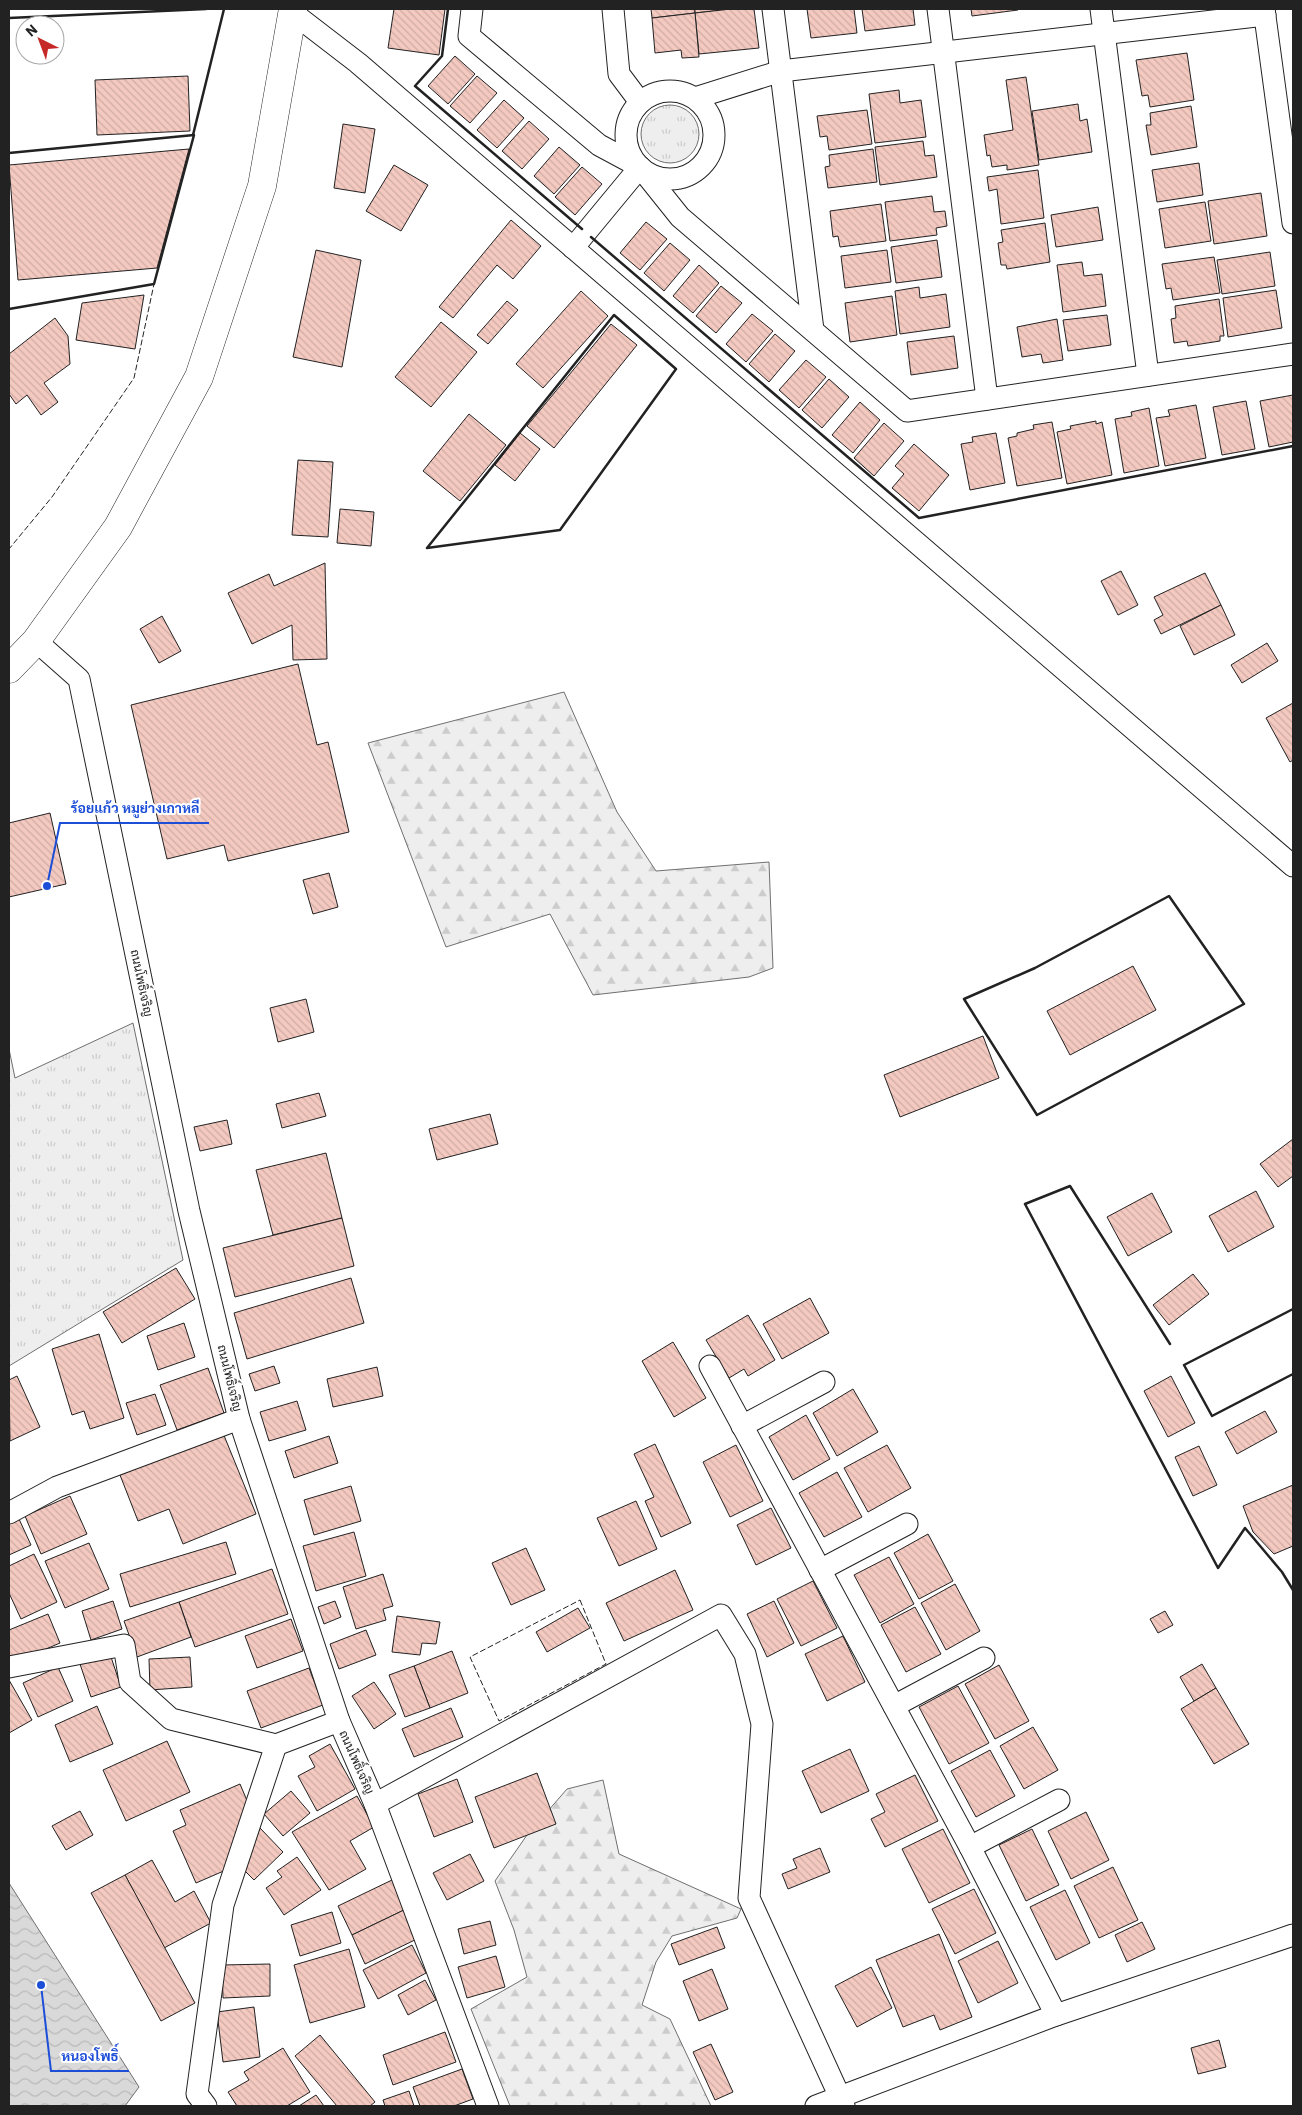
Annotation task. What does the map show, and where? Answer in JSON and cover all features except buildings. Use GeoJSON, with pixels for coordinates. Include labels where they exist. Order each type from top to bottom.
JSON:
{"type":"FeatureCollection","features":[{"type":"Feature","properties":{"kind":"main road"},"geometry":{"type":"LineString","coordinates":[[9,669],[36,641],[118,527],[199,377],[262,186],[293,11]]}},
{"type":"Feature","properties":{"kind":"street"},"geometry":{"type":"LineString","coordinates":[[472,9],[469,36],[599,145],[640,168],[652,176],[673,179],[694,172],[705,163],[712,150],[715,136],[713,121],[706,108],[695,98],[682,92],[667,90],[653,94],[640,102],[630,117],[626,135],[629,153],[640,168],[680,217],[907,411],[1293,354]]}},
{"type":"Feature","properties":{"kind":"street"},"geometry":{"type":"LineString","coordinates":[[613,9],[619,74],[640,102]]}},
{"type":"Feature","properties":{"kind":"street"},"geometry":{"type":"LineString","coordinates":[[774,9],[813,330]]}},
{"type":"Feature","properties":{"kind":"street"},"geometry":{"type":"LineString","coordinates":[[938,9],[986,399]]}},
{"type":"Feature","properties":{"kind":"street"},"geometry":{"type":"LineString","coordinates":[[1101,9],[1148,375]]}},
{"type":"Feature","properties":{"kind":"street"},"geometry":{"type":"LineString","coordinates":[[293,11],[358,63],[1293,866]]}},
{"type":"Feature","properties":{"kind":"street"},"geometry":{"type":"LineString","coordinates":[[695,98],[781,71],[1104,34],[1265,12],[1293,223]]}},
{"type":"Feature","properties":{"kind":"street"},"geometry":{"type":"LineString","coordinates":[[573,248],[640,168]]}},
{"type":"Feature","properties":{"kind":"street","name":"ถนนโพธิ์เจริญ"},"geometry":{"type":"LineString","coordinates":[[36,641],[79,679],[189,1211],[239,1419],[339,1721],[375,1804],[488,2106]]}},
{"type":"Feature","properties":{"kind":"street"},"geometry":{"type":"LineString","coordinates":[[710,1366],[970,1847],[1056,2015]]}},
{"type":"Feature","properties":{"kind":"street"},"geometry":{"type":"LineString","coordinates":[[742,1426],[824,1382]]}},
{"type":"Feature","properties":{"kind":"street"},"geometry":{"type":"LineString","coordinates":[[9,1513],[57,1487],[239,1419]]}},
{"type":"Feature","properties":{"kind":"street"},"geometry":{"type":"LineString","coordinates":[[820,1570],[907,1524]]}},
{"type":"Feature","properties":{"kind":"street"},"geometry":{"type":"LineString","coordinates":[[375,1804],[721,1615],[744,1654],[762,1724],[749,1898],[842,2101]]}},
{"type":"Feature","properties":{"kind":"street"},"geometry":{"type":"LineString","coordinates":[[9,1667],[124,1645],[130,1682],[171,1719],[276,1745],[339,1721]]}},
{"type":"Feature","properties":{"kind":"street"},"geometry":{"type":"LineString","coordinates":[[894,1706],[984,1658]]}},
{"type":"Feature","properties":{"kind":"street"},"geometry":{"type":"LineString","coordinates":[[206,2106],[196,2094],[223,1905],[276,1745]]}},
{"type":"Feature","properties":{"kind":"street"},"geometry":{"type":"LineString","coordinates":[[970,1847],[1059,1800]]}},
{"type":"Feature","properties":{"kind":"street"},"geometry":{"type":"LineString","coordinates":[[816,2106],[842,2101],[1056,2015],[1293,1935]]}},
{"type":"Feature","properties":{"kind":"green space"},"geometry":{"type":"Polygon","coordinates":[[[670,105],[681,107],[694,118],[699,134],[697,145],[686,158],[670,163],[659,161],[646,150],[641,134],[643,123],[654,110],[670,105]]]}},
{"type":"Feature","properties":{"kind":"green space"},"geometry":{"type":"Polygon","coordinates":[[[564,692],[617,812],[656,871],[769,862],[773,968],[749,977],[593,995],[550,914],[446,947],[368,743],[564,692]]]}},
{"type":"Feature","properties":{"kind":"green space"},"geometry":{"type":"Polygon","coordinates":[[[133,1023],[183,1260],[9,1366],[9,1049],[15,1078],[133,1023]]]}},
{"type":"Feature","properties":{"kind":"green space"},"geometry":{"type":"Polygon","coordinates":[[[603,1780],[619,1854],[741,1909],[737,1918],[672,1936],[656,1962],[642,2005],[670,2019],[711,2106],[510,2106],[471,2009],[527,1977],[514,1930],[495,1881],[527,1835],[567,1789],[603,1780]]]}},
{"type":"Feature","properties":{"kind":"water"},"geometry":{"type":"Polygon","coordinates":[[[9,1883],[139,2087],[125,2106],[9,2106],[9,1883]]]}},
{"type":"Feature","properties":{"kind":"fence"},"geometry":{"type":"LineString","coordinates":[[9,309],[154,284],[134,378],[52,497],[9,549]]}},
{"type":"Feature","properties":{"kind":"fence"},"geometry":{"type":"LineString","coordinates":[[580,1600],[606,1664],[499,1721],[470,1657],[580,1600]]}},
{"type":"Feature","properties":{"kind":"wall"},"geometry":{"type":"LineString","coordinates":[[9,18],[206,9]]}},
{"type":"Feature","properties":{"kind":"wall"},"geometry":{"type":"LineString","coordinates":[[193,135],[224,9]]}},
{"type":"Feature","properties":{"kind":"wall"},"geometry":{"type":"LineString","coordinates":[[448,9],[442,56],[415,86],[582,229]]}},
{"type":"Feature","properties":{"kind":"wall"},"geometry":{"type":"LineString","coordinates":[[9,153],[194,135],[154,284],[9,309]]}},
{"type":"Feature","properties":{"kind":"wall"},"geometry":{"type":"LineString","coordinates":[[591,237],[919,518],[1293,446]]}},
{"type":"Feature","properties":{"kind":"wall"},"geometry":{"type":"LineString","coordinates":[[614,315],[676,369],[560,530],[427,548],[614,315]]}},
{"type":"Feature","properties":{"kind":"wall"},"geometry":{"type":"LineString","coordinates":[[1169,896],[1244,1004],[1037,1115],[964,999],[1035,968],[1169,896]]}},
{"type":"Feature","properties":{"kind":"wall"},"geometry":{"type":"LineString","coordinates":[[1170,1344],[1070,1186],[1025,1204],[1218,1568],[1245,1528],[1282,1572],[1293,1590]]}},
{"type":"Feature","properties":{"kind":"wall"},"geometry":{"type":"LineString","coordinates":[[1293,1309],[1184,1365],[1212,1416],[1293,1374]]}},
{"type":"Feature","properties":{"kind":"place","name":"ร้อยแก้ว หมูย่างเกาหลี"},"geometry":{"type":"Point","coordinates":[47,886]}},
{"type":"Feature","properties":{"kind":"place","name":"หนองโพธิ์"},"geometry":{"type":"Point","coordinates":[41,1985]}}]}
